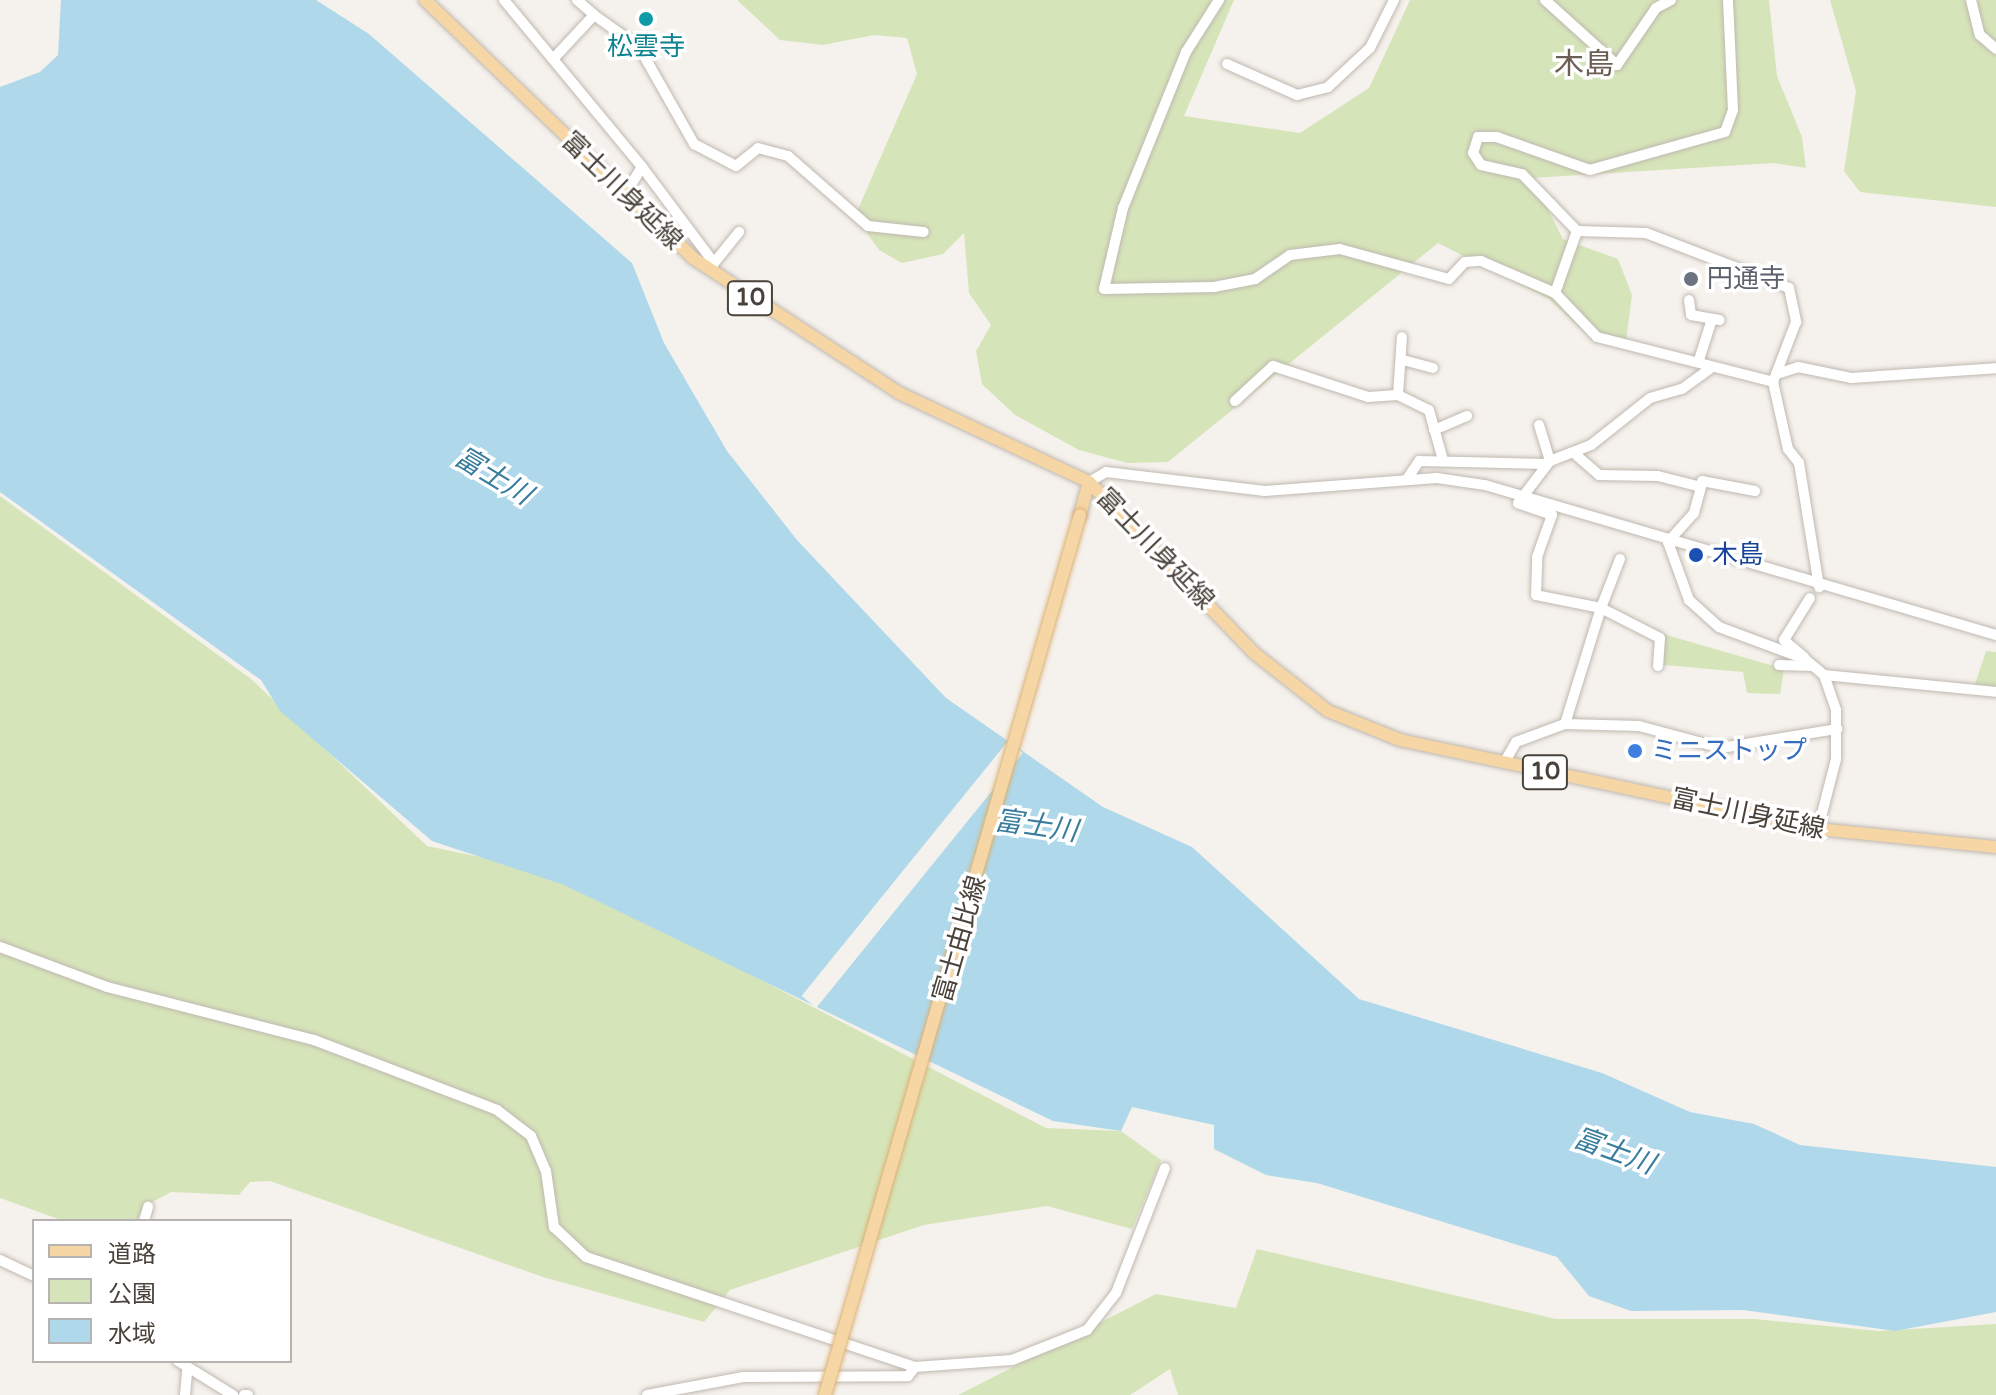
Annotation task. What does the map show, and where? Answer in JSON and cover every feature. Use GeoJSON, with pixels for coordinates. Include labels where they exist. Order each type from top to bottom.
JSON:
{"type":"FeatureCollection","features":[{"type":"Feature","properties":{"kind":"main road","name":"富士川身延線"},"geometry":{"type":"LineString","coordinates":[[425,0],[624,196],[693,258],[854,367],[1089,482],[1161,553],[1254,653],[1328,711],[1376,733],[1818,829],[1996,847]]}},
{"type":"Feature","properties":{"kind":"main road","name":"富士由比線"},"geometry":{"type":"LineString","coordinates":[[825,1395],[1089,482]]}},
{"type":"Feature","properties":{"kind":"street"},"geometry":{"type":"LineString","coordinates":[[504,0],[555,57],[714,263],[739,232]]}},
{"type":"Feature","properties":{"kind":"street"},"geometry":{"type":"LineString","coordinates":[[577,0],[639,47],[694,144],[736,166],[758,148],[788,156],[868,226],[924,232]]}},
{"type":"Feature","properties":{"kind":"street"},"geometry":{"type":"LineString","coordinates":[[1219,0],[1186,52],[1123,208],[1104,289],[1214,287],[1255,279],[1290,255],[1340,249],[1449,279],[1465,262],[1481,261],[1555,293],[1597,337],[1627,350],[1699,360],[1711,368],[1777,377],[1798,367],[1851,378],[1996,368]]}},
{"type":"Feature","properties":{"kind":"street"},"geometry":{"type":"LineString","coordinates":[[1227,64],[1297,95],[1328,87],[1370,48],[1394,0]]}},
{"type":"Feature","properties":{"kind":"street"},"geometry":{"type":"LineString","coordinates":[[1545,0],[1617,65],[1656,8],[1671,0]]}},
{"type":"Feature","properties":{"kind":"street"},"geometry":{"type":"LineString","coordinates":[[1728,0],[1733,110],[1725,132],[1590,170],[1478,137],[1473,153],[1481,165],[1522,174],[1577,231],[1646,233],[1789,288],[1796,322],[1777,377],[1788,449],[1799,463],[1819,587]]}},
{"type":"Feature","properties":{"kind":"street"},"geometry":{"type":"LineString","coordinates":[[1971,0],[1980,35],[1996,49]]}},
{"type":"Feature","properties":{"kind":"street"},"geometry":{"type":"LineString","coordinates":[[555,57],[594,15]]}},
{"type":"Feature","properties":{"kind":"street"},"geometry":{"type":"LineString","coordinates":[[624,196],[642,167]]}},
{"type":"Feature","properties":{"kind":"street"},"geometry":{"type":"LineString","coordinates":[[1555,293],[1577,231]]}},
{"type":"Feature","properties":{"kind":"street"},"geometry":{"type":"LineString","coordinates":[[1689,300],[1691,315],[1716,320],[1699,360]]}},
{"type":"Feature","properties":{"kind":"street"},"geometry":{"type":"LineString","coordinates":[[1398,395],[1403,360],[1402,337]]}},
{"type":"Feature","properties":{"kind":"street"},"geometry":{"type":"LineString","coordinates":[[1403,360],[1433,368]]}},
{"type":"Feature","properties":{"kind":"street"},"geometry":{"type":"LineString","coordinates":[[1235,401],[1273,366],[1368,397],[1398,395],[1429,410],[1443,460]]}},
{"type":"Feature","properties":{"kind":"street"},"geometry":{"type":"LineString","coordinates":[[1407,479],[1419,461],[1549,463],[1575,454],[1650,398],[1682,389],[1711,368]]}},
{"type":"Feature","properties":{"kind":"street"},"geometry":{"type":"LineString","coordinates":[[1434,430],[1467,416]]}},
{"type":"Feature","properties":{"kind":"street"},"geometry":{"type":"LineString","coordinates":[[1539,425],[1549,463]]}},
{"type":"Feature","properties":{"kind":"street"},"geometry":{"type":"LineString","coordinates":[[1575,454],[1599,475],[1658,476],[1701,487],[1694,513],[1668,542]]}},
{"type":"Feature","properties":{"kind":"street"},"geometry":{"type":"LineString","coordinates":[[1549,463],[1518,503],[1552,515],[1537,557],[1536,595],[1601,608],[1660,638],[1658,666]]}},
{"type":"Feature","properties":{"kind":"street"},"geometry":{"type":"LineString","coordinates":[[1089,482],[1106,472],[1129,472],[1265,491],[1407,479],[1522,495],[1819,587],[1996,635]]}},
{"type":"Feature","properties":{"kind":"street"},"geometry":{"type":"LineString","coordinates":[[1702,481],[1755,491]]}},
{"type":"Feature","properties":{"kind":"street"},"geometry":{"type":"LineString","coordinates":[[1668,542],[1696,609],[1719,627],[1808,662]]}},
{"type":"Feature","properties":{"kind":"street"},"geometry":{"type":"LineString","coordinates":[[1565,724],[1601,608],[1620,559]]}},
{"type":"Feature","properties":{"kind":"street"},"geometry":{"type":"LineString","coordinates":[[1810,598],[1784,640],[1824,675],[1996,692]]}},
{"type":"Feature","properties":{"kind":"street"},"geometry":{"type":"LineString","coordinates":[[1779,665],[1808,662]]}},
{"type":"Feature","properties":{"kind":"street"},"geometry":{"type":"LineString","coordinates":[[1818,829],[1837,729],[1824,675]]}},
{"type":"Feature","properties":{"kind":"street"},"geometry":{"type":"LineString","coordinates":[[1504,763],[1516,742],[1565,724],[1639,726],[1721,748],[1837,729]]}},
{"type":"Feature","properties":{"kind":"street"},"geometry":{"type":"LineString","coordinates":[[0,947],[107,987],[314,1040],[497,1110],[531,1136],[546,1171],[554,1227],[586,1257],[915,1367],[1012,1360],[1087,1330],[1116,1293],[1165,1168]]}},
{"type":"Feature","properties":{"kind":"street"},"geometry":{"type":"LineString","coordinates":[[145,1219],[148,1207]]}},
{"type":"Feature","properties":{"kind":"street"},"geometry":{"type":"LineString","coordinates":[[0,1260],[32,1275]]}},
{"type":"Feature","properties":{"kind":"street"},"geometry":{"type":"LineString","coordinates":[[180,1363],[233,1395]]}},
{"type":"Feature","properties":{"kind":"street"},"geometry":{"type":"LineString","coordinates":[[647,1395],[743,1377],[908,1376],[915,1367]]}},
{"type":"Feature","properties":{"kind":"street"},"geometry":{"type":"LineString","coordinates":[[185,1395],[187,1370]]}},
{"type":"Feature","properties":{"kind":"green space"},"geometry":{"type":"Polygon","coordinates":[[[737,0],[1234,0],[1184,116],[1300,133],[1369,88],[1410,0],[1769,0],[1777,76],[1802,137],[1806,168],[1773,163],[1532,178],[1563,239],[1618,259],[1632,295],[1626,342],[1589,336],[1549,299],[1438,243],[1168,462],[1127,463],[1079,450],[1015,415],[982,384],[976,351],[991,325],[969,293],[964,233],[943,254],[902,263],[879,250],[855,216],[917,74],[907,38],[874,35],[823,45],[780,40],[737,0]]]}},
{"type":"Feature","properties":{"kind":"green space"},"geometry":{"type":"Polygon","coordinates":[[[1830,0],[1996,0],[1996,207],[1860,192],[1844,171],[1856,91],[1830,0]]]}},
{"type":"Feature","properties":{"kind":"green space"},"geometry":{"type":"Polygon","coordinates":[[[0,496],[251,679],[427,846],[553,872],[1046,1128],[1121,1131],[1161,1160],[1132,1229],[1047,1206],[924,1225],[730,1290],[704,1322],[543,1277],[270,1181],[250,1182],[239,1195],[171,1192],[145,1206],[137,1219],[58,1219],[0,1198],[0,496]]]}},
{"type":"Feature","properties":{"kind":"green space"},"geometry":{"type":"Polygon","coordinates":[[[1663,634],[1784,669],[1780,694],[1747,693],[1743,672],[1664,665],[1663,634]]]}},
{"type":"Feature","properties":{"kind":"green space"},"geometry":{"type":"Polygon","coordinates":[[[1986,651],[1996,652],[1996,688],[1974,687],[1986,651]]]}},
{"type":"Feature","properties":{"kind":"green space"},"geometry":{"type":"Polygon","coordinates":[[[1257,1249],[1556,1319],[1754,1319],[1879,1331],[1996,1324],[1996,1395],[1178,1395],[1170,1369],[1130,1395],[958,1395],[1156,1294],[1236,1308],[1257,1249]]]}},
{"type":"Feature","properties":{"kind":"water","name":"富士川"},"geometry":{"type":"Polygon","coordinates":[[[61,0],[316,0],[369,34],[632,263],[664,343],[727,451],[797,540],[946,698],[1103,807],[1192,847],[1359,999],[1602,1073],[1690,1112],[1754,1124],[1800,1145],[1996,1167],[1996,1312],[1895,1331],[1743,1310],[1631,1311],[1589,1296],[1557,1257],[1317,1183],[1266,1175],[1214,1149],[1214,1125],[1132,1107],[1121,1131],[1053,1121],[564,885],[432,841],[280,711],[261,680],[0,492],[0,87],[40,72],[58,55],[61,0]]]}},
{"type":"Feature","properties":{"kind":"pier"},"geometry":{"type":"Polygon","coordinates":[[[1008,741],[1023,753],[816,1008],[802,996],[1008,741]]]}},
{"type":"Feature","properties":{"kind":"place","name":"松雲寺"},"geometry":{"type":"Point","coordinates":[646,19]}},
{"type":"Feature","properties":{"kind":"place","name":"円通寺"},"geometry":{"type":"Point","coordinates":[1691,279]}},
{"type":"Feature","properties":{"kind":"place","name":"木島"},"geometry":{"type":"Point","coordinates":[1696,555]}},
{"type":"Feature","properties":{"kind":"place","name":"ミニストップ"},"geometry":{"type":"Point","coordinates":[1635,751]}},
{"type":"Feature","properties":{"kind":"district","name":"木島"},"geometry":{"type":"Point","coordinates":[1584,65]}}]}
